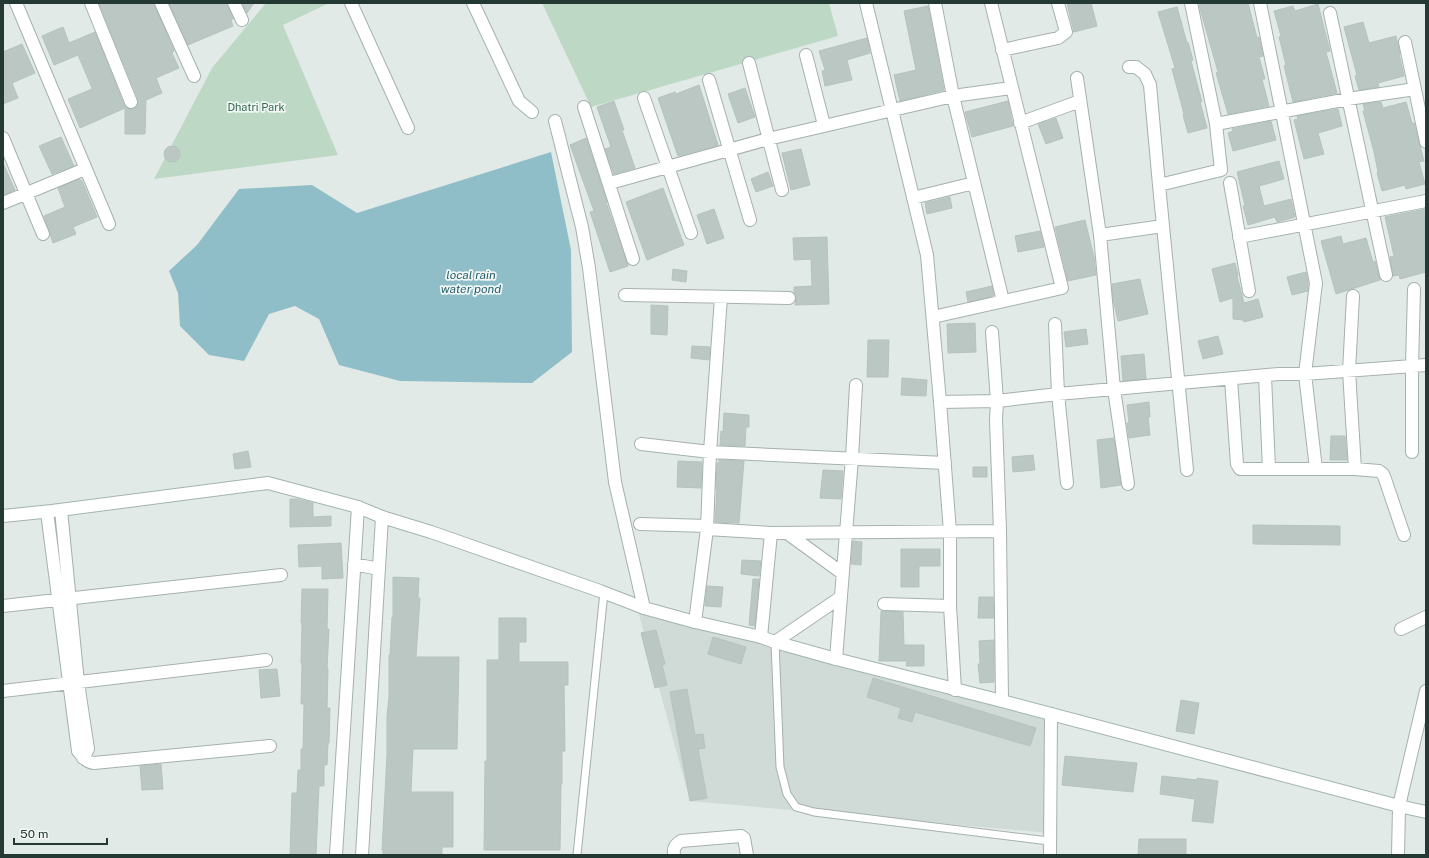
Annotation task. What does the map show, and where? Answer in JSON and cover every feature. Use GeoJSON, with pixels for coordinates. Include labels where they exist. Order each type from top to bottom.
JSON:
{"type":"FeatureCollection","features":[{"type":"Feature","properties":{"kind":"street"},"geometry":{"type":"LineString","coordinates":[[16,3],[108,224]]}},
{"type":"Feature","properties":{"kind":"street"},"geometry":{"type":"LineString","coordinates":[[91,3],[130,102]]}},
{"type":"Feature","properties":{"kind":"street"},"geometry":{"type":"LineString","coordinates":[[161,3],[194,76]]}},
{"type":"Feature","properties":{"kind":"street"},"geometry":{"type":"LineString","coordinates":[[234,3],[242,20]]}},
{"type":"Feature","properties":{"kind":"street"},"geometry":{"type":"LineString","coordinates":[[351,3],[408,128]]}},
{"type":"Feature","properties":{"kind":"street"},"geometry":{"type":"LineString","coordinates":[[473,3],[519,101],[532,112]]}},
{"type":"Feature","properties":{"kind":"street"},"geometry":{"type":"LineString","coordinates":[[866,3],[927,255],[950,532],[950,606],[955,690]]}},
{"type":"Feature","properties":{"kind":"street"},"geometry":{"type":"LineString","coordinates":[[936,3],[953,96],[1003,301]]}},
{"type":"Feature","properties":{"kind":"street"},"geometry":{"type":"LineString","coordinates":[[933,317],[1062,288],[991,3]]}},
{"type":"Feature","properties":{"kind":"street"},"geometry":{"type":"LineString","coordinates":[[1002,50],[1058,38],[1063,35],[1066,32],[1058,3]]}},
{"type":"Feature","properties":{"kind":"street"},"geometry":{"type":"LineString","coordinates":[[1159,185],[1221,170],[1216,124],[1191,3]]}},
{"type":"Feature","properties":{"kind":"street"},"geometry":{"type":"LineString","coordinates":[[1260,3],[1316,283],[1305,374],[1316,469]]}},
{"type":"Feature","properties":{"kind":"street"},"geometry":{"type":"LineString","coordinates":[[1330,13],[1386,275]]}},
{"type":"Feature","properties":{"kind":"street"},"geometry":{"type":"LineString","coordinates":[[1405,42],[1426,142]]}},
{"type":"Feature","properties":{"kind":"street"},"geometry":{"type":"LineString","coordinates":[[806,55],[824,125]]}},
{"type":"Feature","properties":{"kind":"street"},"geometry":{"type":"LineString","coordinates":[[750,64],[782,190]]}},
{"type":"Feature","properties":{"kind":"street"},"geometry":{"type":"LineString","coordinates":[[1128,67],[1136,67],[1144,74],[1150,85],[1187,470]]}},
{"type":"Feature","properties":{"kind":"street"},"geometry":{"type":"LineString","coordinates":[[1077,78],[1100,235],[1114,389],[1128,484]]}},
{"type":"Feature","properties":{"kind":"street"},"geometry":{"type":"LineString","coordinates":[[709,80],[750,220]]}},
{"type":"Feature","properties":{"kind":"street"},"geometry":{"type":"LineString","coordinates":[[610,183],[768,138],[953,96],[1012,88]]}},
{"type":"Feature","properties":{"kind":"street"},"geometry":{"type":"LineString","coordinates":[[1216,124],[1348,99],[1415,89]]}},
{"type":"Feature","properties":{"kind":"street"},"geometry":{"type":"LineString","coordinates":[[644,98],[691,233]]}},
{"type":"Feature","properties":{"kind":"street"},"geometry":{"type":"LineString","coordinates":[[1020,124],[1080,101]]}},
{"type":"Feature","properties":{"kind":"street"},"geometry":{"type":"LineString","coordinates":[[584,107],[610,183],[633,259]]}},
{"type":"Feature","properties":{"kind":"street"},"geometry":{"type":"LineString","coordinates":[[555,121],[582,227],[589,268],[615,482],[644,608]]}},
{"type":"Feature","properties":{"kind":"street"},"geometry":{"type":"LineString","coordinates":[[3,138],[43,234]]}},
{"type":"Feature","properties":{"kind":"street"},"geometry":{"type":"LineString","coordinates":[[3,203],[85,169]]}},
{"type":"Feature","properties":{"kind":"street"},"geometry":{"type":"LineString","coordinates":[[1230,183],[1249,291]]}},
{"type":"Feature","properties":{"kind":"street"},"geometry":{"type":"LineString","coordinates":[[913,198],[974,184]]}},
{"type":"Feature","properties":{"kind":"street"},"geometry":{"type":"LineString","coordinates":[[1240,237],[1426,201]]}},
{"type":"Feature","properties":{"kind":"street"},"geometry":{"type":"LineString","coordinates":[[1100,235],[1163,226]]}},
{"type":"Feature","properties":{"kind":"street"},"geometry":{"type":"LineString","coordinates":[[1412,452],[1414,289]]}},
{"type":"Feature","properties":{"kind":"street"},"geometry":{"type":"LineString","coordinates":[[625,295],[789,298]]}},
{"type":"Feature","properties":{"kind":"street"},"geometry":{"type":"LineString","coordinates":[[1353,296],[1349,371],[1355,469]]}},
{"type":"Feature","properties":{"kind":"street"},"geometry":{"type":"LineString","coordinates":[[694,622],[707,527],[710,452],[722,297]]}},
{"type":"Feature","properties":{"kind":"street"},"geometry":{"type":"LineString","coordinates":[[1055,324],[1058,394],[1067,483]]}},
{"type":"Feature","properties":{"kind":"street"},"geometry":{"type":"LineString","coordinates":[[992,332],[997,401],[996,420],[1000,532],[1002,701]]}},
{"type":"Feature","properties":{"kind":"street"},"geometry":{"type":"LineString","coordinates":[[940,402],[997,401],[1058,394],[1265,376],[1426,365]]}},
{"type":"Feature","properties":{"kind":"street"},"geometry":{"type":"LineString","coordinates":[[1265,376],[1269,469]]}},
{"type":"Feature","properties":{"kind":"street"},"geometry":{"type":"LineString","coordinates":[[1231,379],[1238,467],[1240,469],[1355,469],[1379,471],[1383,474],[1404,535]]}},
{"type":"Feature","properties":{"kind":"street"},"geometry":{"type":"LineString","coordinates":[[836,659],[852,458],[856,385]]}},
{"type":"Feature","properties":{"kind":"street"},"geometry":{"type":"LineString","coordinates":[[640,444],[710,452],[945,463]]}},
{"type":"Feature","properties":{"kind":"street"},"geometry":{"type":"LineString","coordinates":[[3,516],[47,512],[268,483],[358,507],[382,517],[431,532],[604,592],[644,608],[694,622],[762,637],[836,659],[1426,812]]}},
{"type":"Feature","properties":{"kind":"street"},"geometry":{"type":"LineString","coordinates":[[336,855],[358,507]]}},
{"type":"Feature","properties":{"kind":"street"},"geometry":{"type":"LineString","coordinates":[[61,510],[64,599]]}},
{"type":"Feature","properties":{"kind":"street"},"geometry":{"type":"LineString","coordinates":[[47,512],[64,599],[74,683],[88,749],[83,758],[88,762],[94,763],[270,746]]}},
{"type":"Feature","properties":{"kind":"street"},"geometry":{"type":"LineString","coordinates":[[362,855],[382,517]]}},
{"type":"Feature","properties":{"kind":"street"},"geometry":{"type":"LineString","coordinates":[[640,524],[707,527],[772,533],[1000,532]]}},
{"type":"Feature","properties":{"kind":"street"},"geometry":{"type":"LineString","coordinates":[[762,637],[772,533]]}},
{"type":"Feature","properties":{"kind":"street"},"geometry":{"type":"LineString","coordinates":[[787,533],[842,573]]}},
{"type":"Feature","properties":{"kind":"street"},"geometry":{"type":"LineString","coordinates":[[354,564],[379,569]]}},
{"type":"Feature","properties":{"kind":"street"},"geometry":{"type":"LineString","coordinates":[[3,606],[281,575]]}},
{"type":"Feature","properties":{"kind":"street"},"geometry":{"type":"LineString","coordinates":[[775,642],[841,597]]}},
{"type":"Feature","properties":{"kind":"street"},"geometry":{"type":"LineString","coordinates":[[884,604],[950,606]]}},
{"type":"Feature","properties":{"kind":"street"},"geometry":{"type":"LineString","coordinates":[[1401,629],[1426,617]]}},
{"type":"Feature","properties":{"kind":"street"},"geometry":{"type":"LineString","coordinates":[[3,691],[266,660]]}},
{"type":"Feature","properties":{"kind":"street"},"geometry":{"type":"LineString","coordinates":[[1398,855],[1399,806],[1426,691]]}},
{"type":"Feature","properties":{"kind":"street"},"geometry":{"type":"LineString","coordinates":[[1050,855],[1051,714]]}},
{"type":"Feature","properties":{"kind":"street"},"geometry":{"type":"LineString","coordinates":[[674,855],[676,844],[680,841],[741,836],[744,838],[746,843],[747,855]]}},
{"type":"Feature","properties":{"kind":"lane"},"geometry":{"type":"LineString","coordinates":[[577,855],[604,592]]}},
{"type":"Feature","properties":{"kind":"lane"},"geometry":{"type":"LineString","coordinates":[[775,642],[780,767],[787,794],[796,807],[814,812],[1049,841]]}},
{"type":"Feature","properties":{"kind":"shaded area"},"geometry":{"type":"Polygon","coordinates":[[[635,600],[1047,711],[1049,833],[690,801],[635,600]]]}},
{"type":"Feature","properties":{"kind":"green space","name":"Dhatri Park"},"geometry":{"type":"Polygon","coordinates":[[[266,3],[329,3],[283,25],[338,155],[154,179],[212,68],[266,3]]]}},
{"type":"Feature","properties":{"kind":"green space"},"geometry":{"type":"Polygon","coordinates":[[[542,3],[829,3],[838,36],[591,107],[542,3]]]}},
{"type":"Feature","properties":{"kind":"water","name":"local rain water pond"},"geometry":{"type":"Polygon","coordinates":[[[551,152],[571,250],[572,352],[532,383],[400,381],[339,365],[319,319],[295,306],[269,314],[244,361],[209,355],[180,326],[178,293],[169,271],[197,245],[239,189],[312,185],[357,213],[551,152]]]}},
{"type":"Feature","properties":{"kind":"building"},"geometry":{"type":"Polygon","coordinates":[[[99,3],[154,3],[174,51],[172,53],[179,68],[156,78],[162,93],[146,100],[145,134],[125,134],[125,108],[80,128],[68,99],[92,88],[78,55],[54,65],[42,36],[63,27],[69,43],[95,32],[124,105],[130,109],[134,109],[138,103],[138,99],[99,3]]]}},
{"type":"Feature","properties":{"kind":"building"},"geometry":{"type":"Polygon","coordinates":[[[169,3],[227,3],[233,19],[231,20],[233,26],[188,45],[169,3]]]}},
{"type":"Feature","properties":{"kind":"building"},"geometry":{"type":"Polygon","coordinates":[[[242,3],[254,3],[247,13],[242,3]]]}},
{"type":"Feature","properties":{"kind":"building"},"geometry":{"type":"Polygon","coordinates":[[[1067,3],[1091,3],[1097,26],[1074,32],[1067,3]]]}},
{"type":"Feature","properties":{"kind":"building"},"geometry":{"type":"Polygon","coordinates":[[[1207,3],[1248,3],[1257,38],[1259,37],[1261,46],[1263,56],[1259,57],[1265,79],[1262,79],[1269,106],[1228,114],[1199,5],[1207,3]]]}},
{"type":"Feature","properties":{"kind":"building"},"geometry":{"type":"Polygon","coordinates":[[[1318,4],[1330,51],[1326,52],[1337,93],[1293,102],[1284,66],[1286,65],[1279,37],[1281,36],[1274,11],[1293,6],[1295,11],[1318,4]]]}},
{"type":"Feature","properties":{"kind":"building"},"geometry":{"type":"Polygon","coordinates":[[[928,6],[944,90],[900,101],[894,75],[916,70],[904,11],[928,6]]]}},
{"type":"Feature","properties":{"kind":"building"},"geometry":{"type":"Polygon","coordinates":[[[1177,7],[1193,60],[1191,61],[1207,128],[1188,133],[1172,69],[1175,68],[1158,12],[1177,7]]]}},
{"type":"Feature","properties":{"kind":"building"},"geometry":{"type":"Polygon","coordinates":[[[1363,22],[1369,43],[1396,36],[1404,76],[1378,83],[1379,87],[1359,90],[1355,76],[1357,75],[1344,27],[1363,22]]]}},
{"type":"Feature","properties":{"kind":"building"},"geometry":{"type":"Polygon","coordinates":[[[867,38],[870,53],[847,60],[852,80],[825,86],[822,71],[825,70],[819,51],[867,38]]]}},
{"type":"Feature","properties":{"kind":"building"},"geometry":{"type":"Polygon","coordinates":[[[22,44],[35,73],[12,83],[18,98],[3,104],[3,52],[22,44]]]}},
{"type":"Feature","properties":{"kind":"building"},"geometry":{"type":"Polygon","coordinates":[[[699,85],[718,145],[678,156],[658,98],[675,92],[676,94],[699,85]]]}},
{"type":"Feature","properties":{"kind":"building"},"geometry":{"type":"Polygon","coordinates":[[[745,88],[755,117],[738,123],[728,94],[745,88]]]}},
{"type":"Feature","properties":{"kind":"building"},"geometry":{"type":"Polygon","coordinates":[[[614,101],[635,168],[614,174],[605,149],[611,147],[597,107],[614,101]]]}},
{"type":"Feature","properties":{"kind":"building"},"geometry":{"type":"Polygon","coordinates":[[[1008,101],[1013,126],[972,137],[965,112],[1008,101]]]}},
{"type":"Feature","properties":{"kind":"building"},"geometry":{"type":"Polygon","coordinates":[[[1381,102],[1383,108],[1406,102],[1412,123],[1414,123],[1424,161],[1419,162],[1425,184],[1406,189],[1405,185],[1382,191],[1377,173],[1374,152],[1363,111],[1365,111],[1363,104],[1381,102]]]}},
{"type":"Feature","properties":{"kind":"building"},"geometry":{"type":"Polygon","coordinates":[[[1338,109],[1342,126],[1318,133],[1324,154],[1304,159],[1294,120],[1298,119],[1297,116],[1338,109]]]}},
{"type":"Feature","properties":{"kind":"building"},"geometry":{"type":"Polygon","coordinates":[[[1056,118],[1063,138],[1046,144],[1038,124],[1056,118]]]}},
{"type":"Feature","properties":{"kind":"building"},"geometry":{"type":"Polygon","coordinates":[[[1271,121],[1276,140],[1233,151],[1228,133],[1233,131],[1232,129],[1271,121]]]}},
{"type":"Feature","properties":{"kind":"building"},"geometry":{"type":"Polygon","coordinates":[[[61,137],[74,166],[52,174],[39,146],[61,137]]]}},
{"type":"Feature","properties":{"kind":"building"},"geometry":{"type":"Polygon","coordinates":[[[586,138],[628,266],[610,272],[590,212],[594,211],[570,145],[586,138]]]}},
{"type":"Feature","properties":{"kind":"building"},"geometry":{"type":"Polygon","coordinates":[[[172,146],[179,151],[180,154],[175,161],[172,162],[165,157],[164,154],[169,147],[172,146]]]}},
{"type":"Feature","properties":{"kind":"building"},"geometry":{"type":"Polygon","coordinates":[[[801,149],[810,185],[791,190],[782,153],[801,149]]]}},
{"type":"Feature","properties":{"kind":"building"},"geometry":{"type":"Polygon","coordinates":[[[1279,161],[1284,179],[1259,186],[1264,206],[1291,199],[1295,217],[1277,222],[1275,217],[1248,225],[1237,172],[1279,161]]]}},
{"type":"Feature","properties":{"kind":"building"},"geometry":{"type":"Polygon","coordinates":[[[3,163],[15,190],[3,195],[3,163]]]}},
{"type":"Feature","properties":{"kind":"building"},"geometry":{"type":"Polygon","coordinates":[[[768,172],[773,186],[756,192],[751,179],[768,172]]]}},
{"type":"Feature","properties":{"kind":"building"},"geometry":{"type":"Polygon","coordinates":[[[80,179],[97,217],[73,227],[76,234],[53,243],[44,216],[65,207],[58,188],[80,179]]]}},
{"type":"Feature","properties":{"kind":"building"},"geometry":{"type":"Polygon","coordinates":[[[663,188],[684,245],[647,260],[626,202],[663,188]]]}},
{"type":"Feature","properties":{"kind":"building"},"geometry":{"type":"Polygon","coordinates":[[[950,197],[952,208],[927,214],[925,203],[950,197]]]}},
{"type":"Feature","properties":{"kind":"building"},"geometry":{"type":"Polygon","coordinates":[[[714,209],[724,238],[707,244],[697,215],[714,209]]]}},
{"type":"Feature","properties":{"kind":"building"},"geometry":{"type":"Polygon","coordinates":[[[1426,209],[1426,272],[1400,279],[1399,275],[1393,276],[1390,257],[1394,256],[1385,217],[1426,209]]]}},
{"type":"Feature","properties":{"kind":"building"},"geometry":{"type":"Polygon","coordinates":[[[1085,220],[1094,257],[1096,275],[1068,281],[1055,227],[1085,220]]]}},
{"type":"Feature","properties":{"kind":"building"},"geometry":{"type":"Polygon","coordinates":[[[1040,231],[1044,247],[1018,252],[1015,236],[1040,231]]]}},
{"type":"Feature","properties":{"kind":"building"},"geometry":{"type":"Polygon","coordinates":[[[1341,236],[1343,244],[1366,238],[1373,262],[1375,261],[1380,280],[1336,294],[1321,241],[1341,236]]]}},
{"type":"Feature","properties":{"kind":"building"},"geometry":{"type":"Polygon","coordinates":[[[827,237],[829,304],[795,305],[796,298],[794,287],[812,286],[811,259],[794,260],[793,238],[827,237]]]}},
{"type":"Feature","properties":{"kind":"building"},"geometry":{"type":"Polygon","coordinates":[[[1235,263],[1244,303],[1258,299],[1263,317],[1244,322],[1243,320],[1233,319],[1233,298],[1220,302],[1212,269],[1235,263]]]}},
{"type":"Feature","properties":{"kind":"building"},"geometry":{"type":"Polygon","coordinates":[[[673,269],[687,271],[686,282],[672,280],[673,269]]]}},
{"type":"Feature","properties":{"kind":"building"},"geometry":{"type":"Polygon","coordinates":[[[1306,272],[1308,291],[1292,295],[1287,277],[1306,272]]]}},
{"type":"Feature","properties":{"kind":"building"},"geometry":{"type":"Polygon","coordinates":[[[1140,279],[1148,314],[1118,321],[1113,299],[1112,284],[1140,279]]]}},
{"type":"Feature","properties":{"kind":"building"},"geometry":{"type":"Polygon","coordinates":[[[992,286],[994,296],[968,302],[966,292],[992,286]]]}},
{"type":"Feature","properties":{"kind":"building"},"geometry":{"type":"Polygon","coordinates":[[[651,305],[668,306],[667,335],[651,334],[651,305]]]}},
{"type":"Feature","properties":{"kind":"building"},"geometry":{"type":"Polygon","coordinates":[[[975,323],[976,352],[948,353],[947,324],[975,323]]]}},
{"type":"Feature","properties":{"kind":"building"},"geometry":{"type":"Polygon","coordinates":[[[1086,329],[1088,344],[1066,347],[1064,332],[1086,329]]]}},
{"type":"Feature","properties":{"kind":"building"},"geometry":{"type":"Polygon","coordinates":[[[1218,336],[1223,354],[1203,359],[1198,341],[1218,336]]]}},
{"type":"Feature","properties":{"kind":"building"},"geometry":{"type":"Polygon","coordinates":[[[868,340],[889,340],[888,377],[867,377],[868,340]]]}},
{"type":"Feature","properties":{"kind":"building"},"geometry":{"type":"Polygon","coordinates":[[[692,346],[710,347],[709,360],[691,358],[692,346]]]}},
{"type":"Feature","properties":{"kind":"building"},"geometry":{"type":"Polygon","coordinates":[[[1144,354],[1146,379],[1123,381],[1121,356],[1144,354]]]}},
{"type":"Feature","properties":{"kind":"building"},"geometry":{"type":"Polygon","coordinates":[[[902,378],[927,380],[926,396],[901,395],[902,378]]]}},
{"type":"Feature","properties":{"kind":"building"},"geometry":{"type":"Polygon","coordinates":[[[1149,402],[1150,417],[1148,417],[1150,435],[1129,438],[1127,405],[1149,402]]]}},
{"type":"Feature","properties":{"kind":"building"},"geometry":{"type":"Polygon","coordinates":[[[724,413],[749,415],[749,427],[746,427],[745,446],[720,445],[721,431],[723,432],[724,413]]]}},
{"type":"Feature","properties":{"kind":"building"},"geometry":{"type":"Polygon","coordinates":[[[1331,436],[1345,436],[1347,460],[1330,460],[1331,436]]]}},
{"type":"Feature","properties":{"kind":"building"},"geometry":{"type":"Polygon","coordinates":[[[1114,438],[1121,485],[1101,488],[1097,440],[1114,438]]]}},
{"type":"Feature","properties":{"kind":"building"},"geometry":{"type":"Polygon","coordinates":[[[248,451],[251,467],[235,469],[233,454],[248,451]]]}},
{"type":"Feature","properties":{"kind":"building"},"geometry":{"type":"Polygon","coordinates":[[[1033,455],[1035,470],[1013,472],[1012,457],[1033,455]]]}},
{"type":"Feature","properties":{"kind":"building"},"geometry":{"type":"Polygon","coordinates":[[[719,460],[744,461],[739,523],[715,522],[717,463],[719,463],[719,460]]]}},
{"type":"Feature","properties":{"kind":"building"},"geometry":{"type":"Polygon","coordinates":[[[678,461],[702,462],[701,488],[677,487],[678,461]]]}},
{"type":"Feature","properties":{"kind":"building"},"geometry":{"type":"Polygon","coordinates":[[[973,467],[987,467],[987,477],[973,477],[973,467]]]}},
{"type":"Feature","properties":{"kind":"building"},"geometry":{"type":"Polygon","coordinates":[[[823,470],[843,471],[841,499],[820,498],[823,470]]]}},
{"type":"Feature","properties":{"kind":"building"},"geometry":{"type":"Polygon","coordinates":[[[290,499],[313,503],[313,517],[331,516],[331,526],[290,527],[290,499]]]}},
{"type":"Feature","properties":{"kind":"building"},"geometry":{"type":"Polygon","coordinates":[[[1253,525],[1340,526],[1340,545],[1253,544],[1253,525]]]}},
{"type":"Feature","properties":{"kind":"building"},"geometry":{"type":"Polygon","coordinates":[[[853,541],[862,542],[861,565],[851,564],[853,541]]]}},
{"type":"Feature","properties":{"kind":"building"},"geometry":{"type":"Polygon","coordinates":[[[341,543],[343,578],[322,579],[322,566],[299,567],[298,545],[341,543]]]}},
{"type":"Feature","properties":{"kind":"building"},"geometry":{"type":"Polygon","coordinates":[[[901,549],[940,549],[940,566],[919,566],[919,587],[901,587],[901,549]]]}},
{"type":"Feature","properties":{"kind":"building"},"geometry":{"type":"Polygon","coordinates":[[[742,560],[761,561],[759,576],[741,574],[742,560]]]}},
{"type":"Feature","properties":{"kind":"building"},"geometry":{"type":"Polygon","coordinates":[[[393,577],[419,578],[418,598],[420,598],[416,657],[459,657],[457,749],[413,749],[411,792],[453,792],[453,847],[442,847],[442,855],[383,855],[382,850],[387,755],[389,655],[393,617],[393,577]]]}},
{"type":"Feature","properties":{"kind":"building"},"geometry":{"type":"Polygon","coordinates":[[[753,579],[759,579],[755,626],[749,625],[753,579]]]}},
{"type":"Feature","properties":{"kind":"building"},"geometry":{"type":"Polygon","coordinates":[[[707,586],[723,587],[721,607],[705,606],[707,586]]]}},
{"type":"Feature","properties":{"kind":"building"},"geometry":{"type":"Polygon","coordinates":[[[302,589],[328,589],[327,629],[329,629],[327,708],[330,708],[329,743],[327,765],[324,765],[324,786],[319,786],[316,855],[290,855],[292,793],[297,793],[298,770],[301,770],[301,749],[303,749],[304,704],[301,704],[302,589]]]}},
{"type":"Feature","properties":{"kind":"building"},"geometry":{"type":"Polygon","coordinates":[[[979,597],[993,597],[994,618],[978,618],[979,597]]]}},
{"type":"Feature","properties":{"kind":"building"},"geometry":{"type":"Polygon","coordinates":[[[881,611],[903,612],[904,645],[924,645],[924,666],[906,666],[907,661],[879,661],[881,611]]]}},
{"type":"Feature","properties":{"kind":"building"},"geometry":{"type":"Polygon","coordinates":[[[499,618],[526,618],[526,642],[519,642],[519,662],[568,662],[568,685],[564,685],[565,751],[562,751],[560,850],[484,850],[485,761],[487,761],[487,660],[499,660],[499,618]]]}},
{"type":"Feature","properties":{"kind":"building"},"geometry":{"type":"Polygon","coordinates":[[[656,630],[665,664],[662,665],[667,685],[655,688],[641,633],[656,630]]]}},
{"type":"Feature","properties":{"kind":"building"},"geometry":{"type":"Polygon","coordinates":[[[713,637],[746,647],[741,664],[708,654],[713,637]]]}},
{"type":"Feature","properties":{"kind":"building"},"geometry":{"type":"Polygon","coordinates":[[[994,640],[994,682],[980,683],[978,664],[980,664],[979,641],[994,640]]]}},
{"type":"Feature","properties":{"kind":"building"},"geometry":{"type":"Polygon","coordinates":[[[277,669],[280,696],[261,698],[259,670],[277,669]]]}},
{"type":"Feature","properties":{"kind":"building"},"geometry":{"type":"Polygon","coordinates":[[[873,678],[1036,728],[1030,746],[915,712],[912,722],[898,718],[901,708],[867,697],[873,678]]]}},
{"type":"Feature","properties":{"kind":"building"},"geometry":{"type":"Polygon","coordinates":[[[687,689],[695,735],[703,734],[705,748],[698,749],[707,798],[690,801],[670,692],[687,689]]]}},
{"type":"Feature","properties":{"kind":"building"},"geometry":{"type":"Polygon","coordinates":[[[1181,700],[1199,703],[1194,734],[1176,731],[1181,700]]]}},
{"type":"Feature","properties":{"kind":"building"},"geometry":{"type":"Polygon","coordinates":[[[1065,756],[1137,763],[1133,792],[1062,785],[1065,756]]]}},
{"type":"Feature","properties":{"kind":"building"},"geometry":{"type":"Polygon","coordinates":[[[161,764],[163,789],[142,790],[140,766],[161,764]]]}},
{"type":"Feature","properties":{"kind":"building"},"geometry":{"type":"Polygon","coordinates":[[[1162,776],[1218,781],[1213,823],[1192,821],[1195,799],[1160,794],[1162,776]]]}},
{"type":"Feature","properties":{"kind":"building"},"geometry":{"type":"Polygon","coordinates":[[[1139,839],[1186,839],[1186,855],[1138,855],[1139,839]]]}}]}
